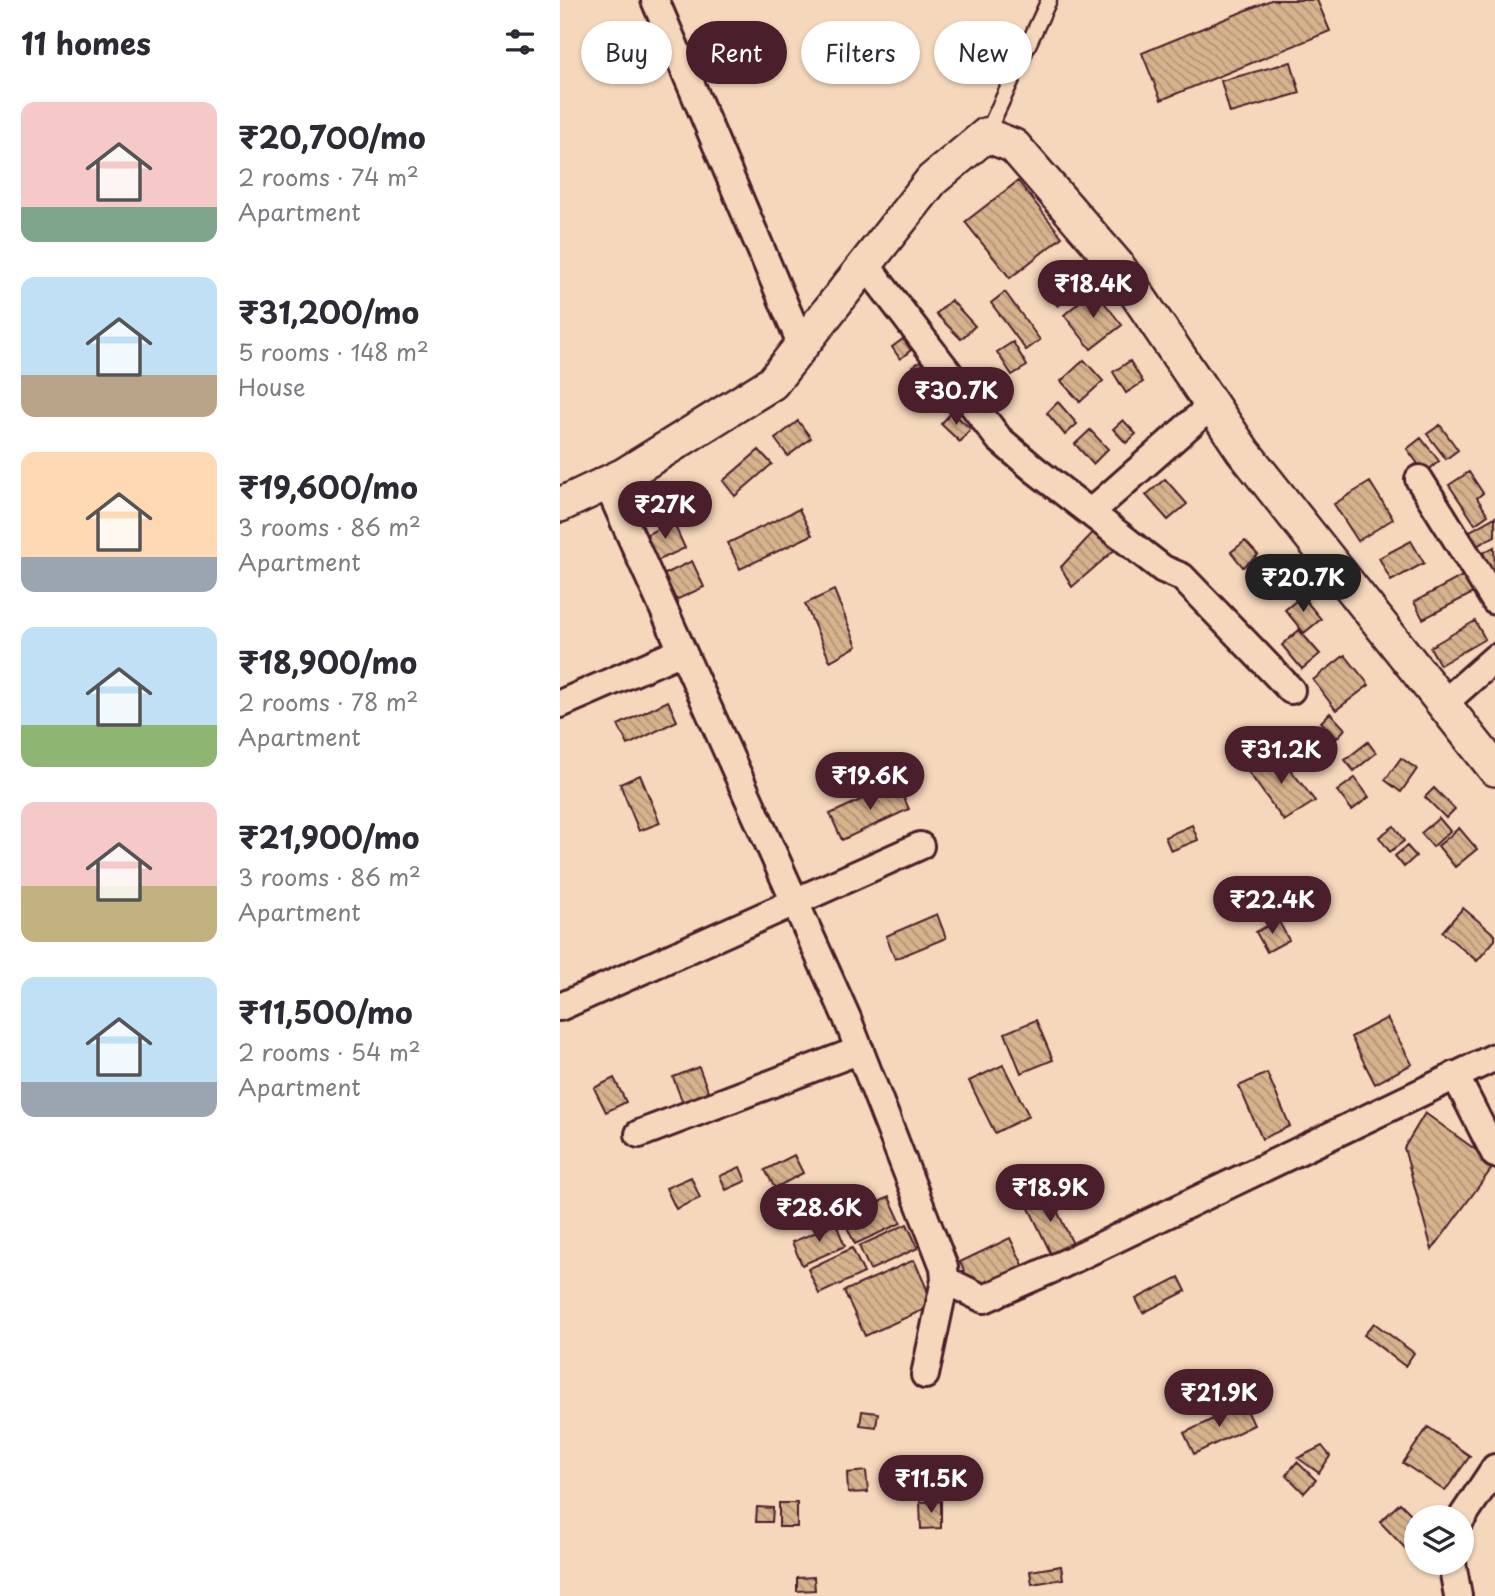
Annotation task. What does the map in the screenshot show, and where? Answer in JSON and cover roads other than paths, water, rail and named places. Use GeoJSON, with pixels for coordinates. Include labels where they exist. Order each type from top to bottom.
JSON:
{"type":"FeatureCollection","features":[{"type":"Feature","properties":{"kind":"street"},"geometry":{"type":"LineString","coordinates":[[655,0],[802,346]]}},
{"type":"Feature","properties":{"kind":"street"},"geometry":{"type":"LineString","coordinates":[[560,505],[624,475],[772,383],[933,180],[986,135],[1014,146],[1117,265],[1243,451],[1495,769]]}},
{"type":"Feature","properties":{"kind":"street"},"geometry":{"type":"LineString","coordinates":[[866,265],[999,439],[1034,470],[1163,569],[1182,577],[1291,690]]}},
{"type":"Feature","properties":{"kind":"street"},"geometry":{"type":"LineString","coordinates":[[1091,512],[1212,405]]}},
{"type":"Feature","properties":{"kind":"street"},"geometry":{"type":"LineString","coordinates":[[1419,479],[1495,601]]}},
{"type":"Feature","properties":{"kind":"street"},"geometry":{"type":"LineString","coordinates":[[607,483],[860,1049],[944,1266],[945,1280],[925,1375]]}},
{"type":"Feature","properties":{"kind":"street"},"geometry":{"type":"LineString","coordinates":[[560,704],[682,651]]}},
{"type":"Feature","properties":{"kind":"street"},"geometry":{"type":"LineString","coordinates":[[1443,704],[1495,658]]}},
{"type":"Feature","properties":{"kind":"street"},"geometry":{"type":"LineString","coordinates":[[560,1007],[794,900],[920,846]]}},
{"type":"Feature","properties":{"kind":"street"},"geometry":{"type":"LineString","coordinates":[[639,1133],[860,1049]]}},
{"type":"Feature","properties":{"kind":"street"},"geometry":{"type":"LineString","coordinates":[[945,1280],[984,1299],[1061,1265],[1495,1056]]}},
{"type":"Feature","properties":{"kind":"street"},"geometry":{"type":"LineString","coordinates":[[1455,1075],[1495,1154]]}},
{"type":"Feature","properties":{"kind":"street"},"geometry":{"type":"LineString","coordinates":[[1470,1505],[1495,1468]]}},
{"type":"Feature","properties":{"kind":"street"},"geometry":{"type":"LineString","coordinates":[[1454,1575],[1458,1596]]}},
{"type":"Feature","properties":{"kind":"lane"},"geometry":{"type":"LineString","coordinates":[[986,135],[1049,0]]}}]}
